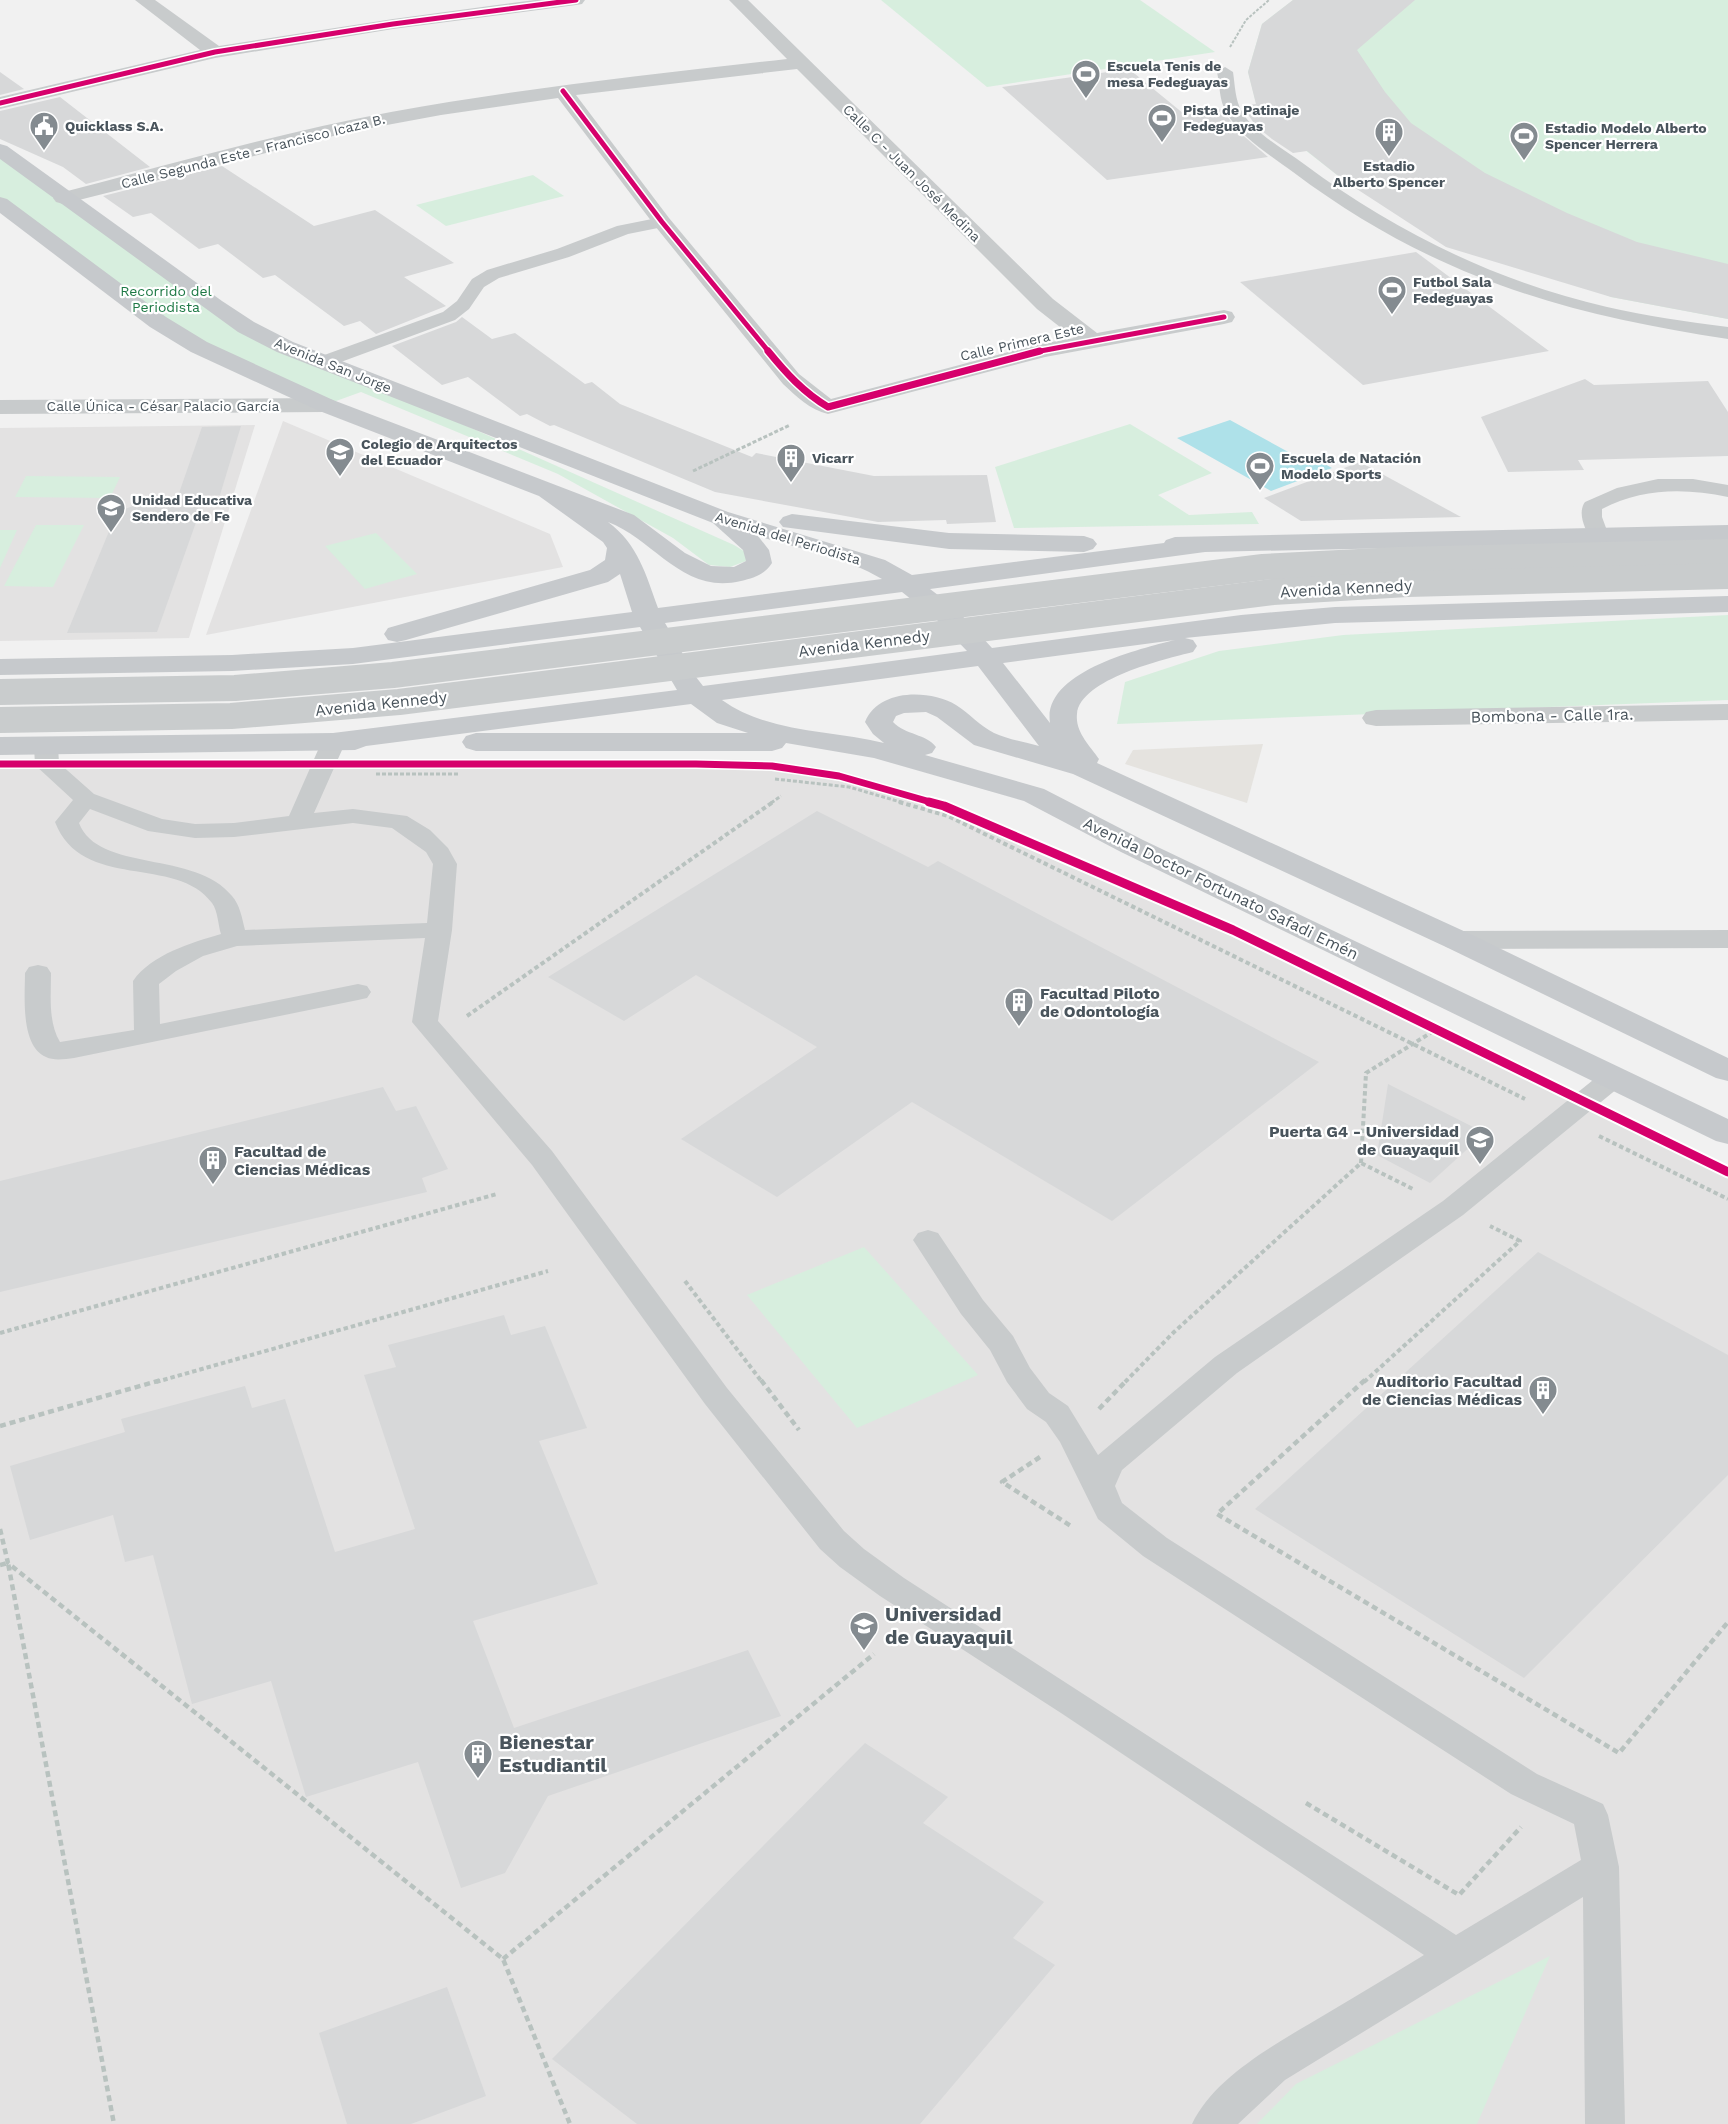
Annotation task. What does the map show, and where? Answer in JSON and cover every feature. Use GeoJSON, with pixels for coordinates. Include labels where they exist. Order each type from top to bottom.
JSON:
{"type":"FeatureCollection","features":[{"type":"Feature","properties":{"kind":"main road","name":"Avenida San Jorge"},"geometry":{"type":"LineString","coordinates":[[0,150],[63,198],[246,327],[285,347],[710,514]]}},
{"type":"Feature","properties":{"kind":"main road"},"geometry":{"type":"LineString","coordinates":[[0,203],[158,322],[240,368],[325,405],[625,520],[643,530],[699,573],[727,576],[755,567],[759,562],[757,551],[710,514]]}},
{"type":"Feature","properties":{"kind":"main road"},"geometry":{"type":"LineString","coordinates":[[546,489],[612,537],[620,547],[627,557],[647,616],[684,681],[697,696]]}},
{"type":"Feature","properties":{"kind":"main road"},"geometry":{"type":"LineString","coordinates":[[710,514],[949,541],[1198,546],[1333,540],[1728,533]]}},
{"type":"Feature","properties":{"kind":"main road","name":"Avenida del Periodista"},"geometry":{"type":"LineString","coordinates":[[710,514],[876,565],[908,584],[945,614],[984,655]]}},
{"type":"Feature","properties":{"kind":"main road"},"geometry":{"type":"LineString","coordinates":[[0,667],[297,661],[475,641],[647,616],[1198,546]]}},
{"type":"Feature","properties":{"kind":"main road"},"geometry":{"type":"LineString","coordinates":[[232,663],[284,658],[353,646],[586,581],[604,573],[618,562],[620,547]]}},
{"type":"Feature","properties":{"kind":"main road","name":"Avenida Kennedy"},"geometry":{"type":"LineString","coordinates":[[0,692],[235,688],[393,675],[1263,567],[1398,560],[1727,552]]}},
{"type":"Feature","properties":{"kind":"main road"},"geometry":{"type":"LineString","coordinates":[[1119,556],[1072,571],[1054,588],[1055,599],[1064,610],[1086,622],[1129,630],[1164,632]]}},
{"type":"Feature","properties":{"kind":"main road","name":"Avenida Kennedy"},"geometry":{"type":"LineString","coordinates":[[0,720],[231,716],[399,702],[1273,592],[1407,584],[1728,576]]}},
{"type":"Feature","properties":{"kind":"main road"},"geometry":{"type":"LineString","coordinates":[[329,752],[496,722],[1164,632],[1335,615],[1728,604]]}},
{"type":"Feature","properties":{"kind":"main road"},"geometry":{"type":"LineString","coordinates":[[1099,775],[1066,735],[1063,711],[1066,700],[1077,690],[1117,665],[1148,655],[1234,632],[1335,615]]}},
{"type":"Feature","properties":{"kind":"main road"},"geometry":{"type":"LineString","coordinates":[[475,641],[514,640],[548,645],[574,660],[578,673],[576,686],[554,703],[538,711],[496,722]]}},
{"type":"Feature","properties":{"kind":"main road"},"geometry":{"type":"LineString","coordinates":[[984,655],[1055,748],[1099,775],[1457,940],[1728,1071]]}},
{"type":"Feature","properties":{"kind":"main road","name":"Avenida Doctor Fortunato Safadi Emén"},"geometry":{"type":"LineString","coordinates":[[697,696],[727,717],[745,725],[878,750],[1034,795],[1142,851],[1728,1133]]}},
{"type":"Feature","properties":{"kind":"main road"},"geometry":{"type":"LineString","coordinates":[[1034,795],[936,751],[894,738],[884,730],[879,722],[882,714],[891,707],[904,704],[919,702],[936,705],[951,712],[972,732],[984,739],[1099,775]]}},
{"type":"Feature","properties":{"kind":"main road"},"geometry":{"type":"LineString","coordinates":[[0,746],[329,752],[837,744]]}},
{"type":"Feature","properties":{"kind":"street"},"geometry":{"type":"LineString","coordinates":[[144,0],[215,52]]}},
{"type":"Feature","properties":{"kind":"street"},"geometry":{"type":"LineString","coordinates":[[0,103],[215,52],[393,24],[576,0]]}},
{"type":"Feature","properties":{"kind":"street","name":"Calle C - Juan José Medina"},"geometry":{"type":"LineString","coordinates":[[738,0],[1045,304],[1091,340]]}},
{"type":"Feature","properties":{"kind":"street","name":"Calle Segunda Este - Francisco Icaza B."},"geometry":{"type":"LineString","coordinates":[[63,198],[328,131],[422,113],[562,92],[800,63]]}},
{"type":"Feature","properties":{"kind":"street"},"geometry":{"type":"LineString","coordinates":[[562,92],[662,222],[791,379],[828,407]]}},
{"type":"Feature","properties":{"kind":"street","name":"Calle Primera Este"},"geometry":{"type":"LineString","coordinates":[[828,407],[967,369],[1091,340],[1224,317]]}},
{"type":"Feature","properties":{"kind":"street","name":"Calle Única - César Palacio García"},"geometry":{"type":"LineString","coordinates":[[0,407],[325,405]]}},
{"type":"Feature","properties":{"kind":"street","name":"Bombona - Calle 1ra."},"geometry":{"type":"LineString","coordinates":[[1376,718],[1728,712]]}},
{"type":"Feature","properties":{"kind":"street"},"geometry":{"type":"LineString","coordinates":[[1457,940],[1728,939]]}},
{"type":"Feature","properties":{"kind":"lane"},"geometry":{"type":"LineString","coordinates":[[1225,72],[1234,111],[1260,138],[1359,211],[1436,252],[1532,292],[1589,308],[1654,322],[1728,333]]}},
{"type":"Feature","properties":{"kind":"lane"},"geometry":{"type":"LineString","coordinates":[[323,362],[449,316],[463,305],[478,283],[493,274],[563,253],[623,230],[662,222]]}},
{"type":"Feature","properties":{"kind":"lane"},"geometry":{"type":"LineString","coordinates":[[1599,536],[1592,517],[1592,506],[1611,495],[1642,487],[1676,485],[1711,487],[1728,491]]}},
{"type":"Feature","properties":{"kind":"lane"},"geometry":{"type":"LineString","coordinates":[[46,746],[47,765],[86,799],[156,826],[195,831],[298,824],[353,816],[398,821],[422,835],[436,848],[445,864],[439,930],[425,1022],[542,1158],[716,1396],[832,1540],[852,1558],[892,1587],[1073,1703],[1457,1956]]}},
{"type":"Feature","properties":{"kind":"lane"},"geometry":{"type":"LineString","coordinates":[[298,824],[329,752]]}},
{"type":"Feature","properties":{"kind":"lane"},"geometry":{"type":"LineString","coordinates":[[86,799],[68,822],[71,835],[82,846],[103,856],[161,868],[211,888],[224,901],[235,938]]}},
{"type":"Feature","properties":{"kind":"lane"},"geometry":{"type":"LineString","coordinates":[[147,1035],[146,981],[166,965],[194,951],[235,938],[439,930]]}},
{"type":"Feature","properties":{"kind":"lane"},"geometry":{"type":"LineString","coordinates":[[38,973],[41,1034],[46,1044],[53,1050],[74,1050],[358,992]]}},
{"type":"Feature","properties":{"kind":"lane"},"geometry":{"type":"LineString","coordinates":[[1099,1486],[1109,1463],[1226,1365],[1453,1209],[1613,1078]]}},
{"type":"Feature","properties":{"kind":"lane"},"geometry":{"type":"LineString","coordinates":[[928,1240],[972,1307],[1002,1344],[1018,1374],[1038,1401],[1057,1414],[1072,1436],[1109,1510],[1155,1547],[1524,1784],[1590,1815],[1601,1866],[1605,2124]]}},
{"type":"Feature","properties":{"kind":"lane"},"geometry":{"type":"LineString","coordinates":[[1212,2124],[1235,2099],[1271,2068],[1601,1866]]}},
{"type":"Feature","properties":{"kind":"path"},"geometry":{"type":"LineString","coordinates":[[1225,72],[1228,52],[1236,30],[1255,10],[1269,0]]}},
{"type":"Feature","properties":{"kind":"path"},"geometry":{"type":"LineString","coordinates":[[653,490],[828,407]]}},
{"type":"Feature","properties":{"kind":"path"},"geometry":{"type":"LineString","coordinates":[[329,752],[461,764]]}},
{"type":"Feature","properties":{"kind":"path"},"geometry":{"type":"LineString","coordinates":[[828,774],[944,806],[996,828]]}},
{"type":"Feature","properties":{"kind":"path"},"geometry":{"type":"LineString","coordinates":[[474,1025],[467,1016],[781,796]]}},
{"type":"Feature","properties":{"kind":"path"},"geometry":{"type":"LineString","coordinates":[[948,816],[1536,1104]]}},
{"type":"Feature","properties":{"kind":"path"},"geometry":{"type":"LineString","coordinates":[[1081,1533],[1002,1482],[1072,1436],[1174,1332],[1361,1162],[1366,1073],[1438,1029],[1428,1023]]}},
{"type":"Feature","properties":{"kind":"path"},"geometry":{"type":"LineString","coordinates":[[1589,1131],[1728,1199]]}},
{"type":"Feature","properties":{"kind":"path"},"geometry":{"type":"LineString","coordinates":[[1361,1162],[1520,1241],[1217,1514],[1619,1753],[1728,1622]]}},
{"type":"Feature","properties":{"kind":"path"},"geometry":{"type":"LineString","coordinates":[[0,1333],[497,1194]]}},
{"type":"Feature","properties":{"kind":"path"},"geometry":{"type":"LineString","coordinates":[[0,1426],[548,1271]]}},
{"type":"Feature","properties":{"kind":"path"},"geometry":{"type":"LineString","coordinates":[[682,1277],[804,1436]]}},
{"type":"Feature","properties":{"kind":"path"},"geometry":{"type":"LineString","coordinates":[[0,1529],[114,2124]]}},
{"type":"Feature","properties":{"kind":"path"},"geometry":{"type":"LineString","coordinates":[[0,1565],[8,1563]]}},
{"type":"Feature","properties":{"kind":"path"},"geometry":{"type":"LineString","coordinates":[[8,1563],[503,1959],[570,2124]]}},
{"type":"Feature","properties":{"kind":"path"},"geometry":{"type":"LineString","coordinates":[[503,1959],[874,1654]]}},
{"type":"Feature","properties":{"kind":"path"},"geometry":{"type":"LineString","coordinates":[[1299,1798],[1459,1895],[1530,1818]]}},
{"type":"Feature","properties":{"kind":"shaded area","name":"Colegio de Arquitectos del Ecuador"},"geometry":{"type":"Polygon","coordinates":[[[283,421],[550,534],[563,567],[206,635],[283,421]]]}},
{"type":"Feature","properties":{"kind":"shaded area","name":"Unidad Educativa Sendero de Fe"},"geometry":{"type":"Polygon","coordinates":[[[255,425],[189,638],[0,641],[0,428],[255,425]]]}},
{"type":"Feature","properties":{"kind":"shaded area"},"geometry":{"type":"Polygon","coordinates":[[[1263,744],[1247,803],[1125,764],[1133,750],[1263,744]]]}},
{"type":"Feature","properties":{"kind":"shaded area","name":"Universidad de Guayaquil"},"geometry":{"type":"Polygon","coordinates":[[[744,766],[823,775],[877,788],[945,809],[1069,860],[1441,1035],[1728,1177],[1728,2124],[0,2124],[0,768],[744,766]]]}},
{"type":"Feature","properties":{"kind":"green space"},"geometry":{"type":"Polygon","coordinates":[[[881,0],[1140,0],[1215,52],[987,87],[881,0]]]}},
{"type":"Feature","properties":{"kind":"green space","name":"Estadio Modelo Alberto Spencer Herrera"},"geometry":{"type":"Polygon","coordinates":[[[1293,0],[1728,0],[1728,319],[1611,297],[1346,182],[1295,142],[1257,107],[1248,72],[1262,24],[1293,0]]]}},
{"type":"Feature","properties":{"kind":"green space","name":"Recorrido del Periodista"},"geometry":{"type":"Polygon","coordinates":[[[0,150],[214,306],[323,362],[734,545],[747,553],[746,561],[730,567],[709,565],[673,538],[558,474],[361,392],[325,405],[199,347],[0,203],[0,150]]]}},
{"type":"Feature","properties":{"kind":"green space"},"geometry":{"type":"Polygon","coordinates":[[[533,175],[564,196],[446,226],[416,205],[533,175]]]}},
{"type":"Feature","properties":{"kind":"green space"},"geometry":{"type":"Polygon","coordinates":[[[1130,424],[1212,473],[1158,495],[1189,515],[1252,512],[1259,524],[1014,528],[995,467],[1130,424]]]}},
{"type":"Feature","properties":{"kind":"green space"},"geometry":{"type":"Polygon","coordinates":[[[26,476],[120,477],[110,498],[15,497],[26,476]]]}},
{"type":"Feature","properties":{"kind":"green space"},"geometry":{"type":"Polygon","coordinates":[[[36,525],[84,525],[53,587],[4,586],[36,525]]]}},
{"type":"Feature","properties":{"kind":"green space"},"geometry":{"type":"Polygon","coordinates":[[[0,530],[17,530],[0,568],[0,530]]]}},
{"type":"Feature","properties":{"kind":"green space"},"geometry":{"type":"Polygon","coordinates":[[[376,533],[417,574],[365,589],[325,546],[376,533]]]}},
{"type":"Feature","properties":{"kind":"green space"},"geometry":{"type":"Polygon","coordinates":[[[1728,615],[1728,700],[1117,724],[1125,682],[1219,651],[1343,635],[1728,615]]]}},
{"type":"Feature","properties":{"kind":"green space"},"geometry":{"type":"Polygon","coordinates":[[[864,1247],[978,1375],[857,1428],[747,1295],[864,1247]]]}},
{"type":"Feature","properties":{"kind":"green space"},"geometry":{"type":"Polygon","coordinates":[[[1550,1956],[1477,2124],[1257,2124],[1296,2084],[1550,1956]]]}},
{"type":"Feature","properties":{"kind":"water"},"geometry":{"type":"Polygon","coordinates":[[[1230,420],[1303,460],[1312,457],[1332,468],[1271,491],[1177,438],[1230,420]]]}},
{"type":"Feature","properties":{"kind":"building","name":"Estadio Alberto Spencer"},"geometry":{"type":"Polygon","coordinates":[[[1293,0],[1415,0],[1357,50],[1385,92],[1411,123],[1485,173],[1567,213],[1637,242],[1728,264],[1728,319],[1611,297],[1446,247],[1346,182],[1307,151],[1293,153],[1272,139],[1256,126],[1242,106],[1256,104],[1248,72],[1262,24],[1293,0]]]}},
{"type":"Feature","properties":{"kind":"building"},"geometry":{"type":"Polygon","coordinates":[[[1129,69],[1184,114],[1222,109],[1238,131],[1268,157],[1107,180],[1002,87],[1129,69]]]}},
{"type":"Feature","properties":{"kind":"building"},"geometry":{"type":"Polygon","coordinates":[[[0,72],[24,89],[0,95],[0,72]]]}},
{"type":"Feature","properties":{"kind":"building"},"geometry":{"type":"Polygon","coordinates":[[[60,97],[150,167],[86,184],[63,167],[0,139],[0,111],[60,97]]]}},
{"type":"Feature","properties":{"kind":"building"},"geometry":{"type":"Polygon","coordinates":[[[222,166],[314,226],[375,210],[454,263],[404,277],[446,306],[376,334],[360,321],[344,326],[275,275],[263,278],[218,244],[199,249],[151,213],[133,217],[103,196],[222,166]]]}},
{"type":"Feature","properties":{"kind":"building","name":"Futbol Sala Fedeguayas"},"geometry":{"type":"Polygon","coordinates":[[[1416,252],[1549,351],[1363,385],[1240,282],[1416,252]]]}},
{"type":"Feature","properties":{"kind":"building"},"geometry":{"type":"Polygon","coordinates":[[[462,317],[492,339],[515,333],[585,384],[592,382],[620,404],[752,457],[756,453],[874,476],[987,475],[996,522],[947,524],[946,520],[878,522],[715,492],[554,425],[550,426],[527,414],[520,416],[468,377],[442,385],[392,346],[456,322],[462,317]]]}},
{"type":"Feature","properties":{"kind":"building"},"geometry":{"type":"Polygon","coordinates":[[[1585,379],[1594,385],[1708,381],[1728,412],[1728,456],[1578,460],[1584,470],[1508,472],[1481,417],[1585,379]]]}},
{"type":"Feature","properties":{"kind":"building"},"geometry":{"type":"Polygon","coordinates":[[[241,426],[220,495],[178,496],[202,427],[241,426]]]}},
{"type":"Feature","properties":{"kind":"building"},"geometry":{"type":"Polygon","coordinates":[[[1360,462],[1461,517],[1301,521],[1264,498],[1360,462]]]}},
{"type":"Feature","properties":{"kind":"building"},"geometry":{"type":"Polygon","coordinates":[[[205,497],[157,632],[67,633],[117,512],[146,501],[205,497]]]}},
{"type":"Feature","properties":{"kind":"building","name":"Facultad Piloto de Odontología"},"geometry":{"type":"Polygon","coordinates":[[[817,811],[928,867],[938,861],[1319,1062],[1112,1221],[912,1102],[777,1197],[681,1139],[817,1047],[696,975],[624,1021],[548,977],[817,811]]]}},
{"type":"Feature","properties":{"kind":"building"},"geometry":{"type":"Polygon","coordinates":[[[1388,1084],[1485,1133],[1430,1183],[1377,1155],[1388,1084]]]}},
{"type":"Feature","properties":{"kind":"building","name":"Facultad de Ciencias Médicas"},"geometry":{"type":"Polygon","coordinates":[[[383,1087],[396,1111],[416,1106],[448,1169],[422,1178],[427,1192],[0,1292],[0,1181],[383,1087]]]}},
{"type":"Feature","properties":{"kind":"building","name":"Auditorio Facultad de Ciencias Médicas"},"geometry":{"type":"Polygon","coordinates":[[[1538,1252],[1728,1355],[1728,1475],[1524,1678],[1255,1509],[1538,1252]]]}},
{"type":"Feature","properties":{"kind":"building"},"geometry":{"type":"Polygon","coordinates":[[[504,1315],[511,1335],[545,1326],[587,1428],[539,1441],[598,1584],[473,1621],[514,1728],[748,1650],[781,1716],[548,1796],[505,1873],[461,1888],[418,1762],[306,1797],[271,1681],[192,1704],[153,1555],[125,1562],[113,1515],[30,1540],[10,1466],[125,1432],[121,1419],[245,1386],[252,1408],[285,1399],[335,1552],[415,1529],[364,1375],[396,1367],[388,1345],[504,1315]]]}},
{"type":"Feature","properties":{"kind":"building"},"geometry":{"type":"Polygon","coordinates":[[[865,1743],[948,1797],[923,1823],[1044,1902],[1013,1938],[1055,1965],[920,2124],[637,2124],[552,2059],[865,1743]]]}},
{"type":"Feature","properties":{"kind":"building"},"geometry":{"type":"Polygon","coordinates":[[[447,1987],[486,2096],[411,2124],[347,2124],[319,2033],[447,1987]]]}},
{"type":"Feature","properties":{"kind":"cycle path"},"geometry":{"type":"LineString","coordinates":[[0,103],[215,52],[393,24],[576,0]]}},
{"type":"Feature","properties":{"kind":"cycle path"},"geometry":{"type":"LineString","coordinates":[[563,91],[662,222],[791,379],[810,396],[828,407],[1043,350],[1224,317]]}},
{"type":"Feature","properties":{"kind":"cycle path"},"geometry":{"type":"LineString","coordinates":[[0,764],[696,764],[772,766],[839,776],[944,806],[1233,930],[1728,1172]]}},
{"type":"Feature","properties":{"kind":"place","name":"Escuela Tenis de mesa Fedeguayas"},"geometry":{"type":"Point","coordinates":[1086,100]}},
{"type":"Feature","properties":{"kind":"place","name":"Pista de Patinaje Fedeguayas"},"geometry":{"type":"Point","coordinates":[1162,144]}},
{"type":"Feature","properties":{"kind":"place","name":"Quicklass S.A."},"geometry":{"type":"Point","coordinates":[44,152]}},
{"type":"Feature","properties":{"kind":"place","name":"Estadio Alberto Spencer"},"geometry":{"type":"Point","coordinates":[1389,158]}},
{"type":"Feature","properties":{"kind":"place","name":"Estadio Modelo Alberto Spencer Herrera"},"geometry":{"type":"Point","coordinates":[1524,162]}},
{"type":"Feature","properties":{"kind":"place","name":"Futbol Sala Fedeguayas"},"geometry":{"type":"Point","coordinates":[1392,316]}},
{"type":"Feature","properties":{"kind":"place","name":"Colegio de Arquitectos del Ecuador"},"geometry":{"type":"Point","coordinates":[340,478]}},
{"type":"Feature","properties":{"kind":"place","name":"Vicarr"},"geometry":{"type":"Point","coordinates":[791,484]}},
{"type":"Feature","properties":{"kind":"place","name":"Escuela de Natación Modelo Sports"},"geometry":{"type":"Point","coordinates":[1260,492]}},
{"type":"Feature","properties":{"kind":"place","name":"Unidad Educativa Sendero de Fe"},"geometry":{"type":"Point","coordinates":[111,534]}},
{"type":"Feature","properties":{"kind":"place","name":"Facultad Piloto de Odontología"},"geometry":{"type":"Point","coordinates":[1019,1028]}},
{"type":"Feature","properties":{"kind":"place","name":"Puerta G4 - Universidad de Guayaquil"},"geometry":{"type":"Point","coordinates":[1480,1166]}},
{"type":"Feature","properties":{"kind":"place","name":"Facultad de Ciencias Médicas"},"geometry":{"type":"Point","coordinates":[213,1186]}},
{"type":"Feature","properties":{"kind":"place","name":"Auditorio Facultad de Ciencias Médicas"},"geometry":{"type":"Point","coordinates":[1543,1416]}},
{"type":"Feature","properties":{"kind":"place","name":"Universidad de Guayaquil"},"geometry":{"type":"Point","coordinates":[864,1652]}},
{"type":"Feature","properties":{"kind":"place","name":"Bienestar Estudiantil"},"geometry":{"type":"Point","coordinates":[478,1780]}}]}
